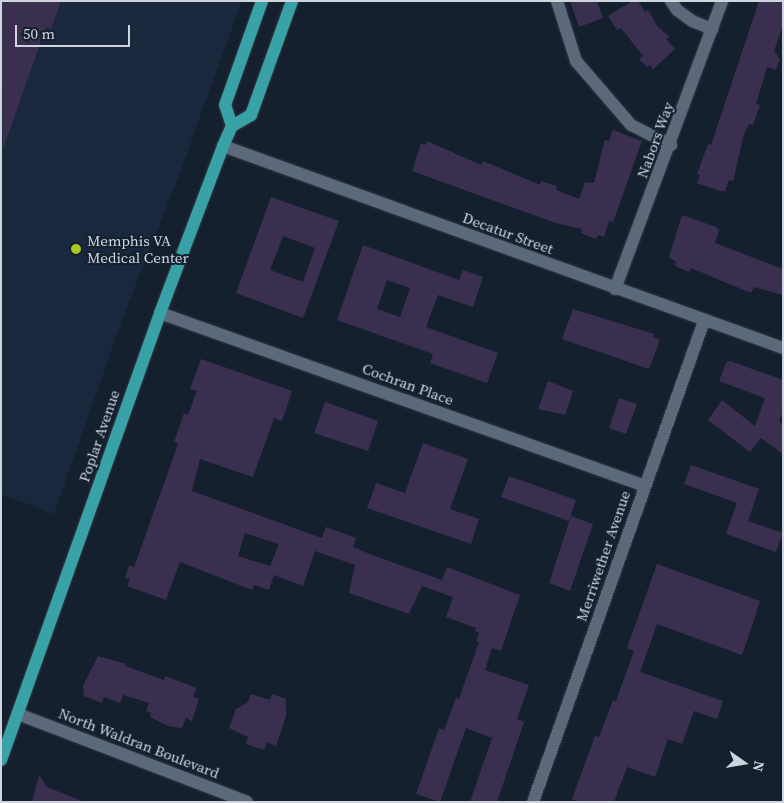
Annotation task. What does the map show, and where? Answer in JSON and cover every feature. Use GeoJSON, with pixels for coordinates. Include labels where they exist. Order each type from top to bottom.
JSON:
{"type":"FeatureCollection","features":[{"type":"Feature","properties":{"kind":"main road"},"geometry":{"type":"LineString","coordinates":[[262,1],[225,105],[232,126],[251,115],[292,1]]}},
{"type":"Feature","properties":{"kind":"main road","name":"Poplar Avenue"},"geometry":{"type":"LineString","coordinates":[[1,760],[160,313],[232,126]]}},
{"type":"Feature","properties":{"kind":"street"},"geometry":{"type":"LineString","coordinates":[[557,1],[576,61],[631,126],[671,145]]}},
{"type":"Feature","properties":{"kind":"street"},"geometry":{"type":"LineString","coordinates":[[671,1],[677,10],[692,21],[712,29]]}},
{"type":"Feature","properties":{"kind":"street","name":"Nabors Way"},"geometry":{"type":"LineString","coordinates":[[615,289],[671,145],[722,1]]}},
{"type":"Feature","properties":{"kind":"street","name":"Decatur Street"},"geometry":{"type":"LineString","coordinates":[[223,146],[615,289],[783,348]]}},
{"type":"Feature","properties":{"kind":"street","name":"Cochran Place"},"geometry":{"type":"LineString","coordinates":[[160,313],[645,486]]}},
{"type":"Feature","properties":{"kind":"street","name":"Merriwether Avenue"},"geometry":{"type":"LineString","coordinates":[[533,802],[704,321]]}},
{"type":"Feature","properties":{"kind":"street","name":"North Waldran Boulevard"},"geometry":{"type":"LineString","coordinates":[[18,714],[247,802]]}},
{"type":"Feature","properties":{"kind":"shaded area","name":"Memphis VA Medical Center"},"geometry":{"type":"Polygon","coordinates":[[[1,1],[242,1],[178,178],[122,320],[54,514],[1,494],[1,1]]]}},
{"type":"Feature","properties":{"kind":"building"},"geometry":{"type":"Polygon","coordinates":[[[1,1],[61,1],[51,29],[46,27],[3,149],[1,1]]]}},
{"type":"Feature","properties":{"kind":"building"},"geometry":{"type":"Polygon","coordinates":[[[570,1],[597,1],[603,18],[579,27],[570,1]]]}},
{"type":"Feature","properties":{"kind":"building"},"geometry":{"type":"Polygon","coordinates":[[[632,1],[638,1],[645,12],[648,10],[658,27],[670,37],[666,39],[675,49],[653,69],[650,65],[647,67],[639,59],[643,56],[621,28],[617,30],[608,16],[632,1]]]}},
{"type":"Feature","properties":{"kind":"building"},"geometry":{"type":"Polygon","coordinates":[[[759,1],[783,1],[783,25],[774,51],[780,59],[776,70],[767,67],[756,104],[760,105],[753,125],[749,124],[744,134],[733,181],[729,180],[725,191],[720,191],[697,183],[700,175],[697,174],[708,144],[711,145],[759,1]]]}},
{"type":"Feature","properties":{"kind":"building"},"geometry":{"type":"Polygon","coordinates":[[[613,130],[642,141],[613,222],[609,221],[604,237],[598,235],[596,239],[581,233],[582,229],[556,223],[412,171],[421,143],[426,145],[427,141],[481,165],[483,161],[540,185],[541,181],[557,186],[556,190],[579,199],[585,182],[594,183],[605,140],[609,141],[613,130]]]}},
{"type":"Feature","properties":{"kind":"building"},"geometry":{"type":"Polygon","coordinates":[[[271,197],[339,221],[303,318],[236,293],[271,197]],[[283,236],[270,270],[303,282],[315,248],[283,236]]]}},
{"type":"Feature","properties":{"kind":"building"},"geometry":{"type":"Polygon","coordinates":[[[682,215],[716,227],[719,230],[715,243],[783,269],[783,295],[754,287],[751,293],[691,268],[689,272],[675,266],[676,262],[669,257],[682,215]]]}},
{"type":"Feature","properties":{"kind":"building"},"geometry":{"type":"Polygon","coordinates":[[[363,245],[459,280],[463,270],[483,277],[473,307],[438,295],[426,327],[498,353],[487,383],[430,363],[433,354],[337,320],[363,245]],[[387,280],[377,309],[400,317],[410,288],[387,280]]]}},
{"type":"Feature","properties":{"kind":"building"},"geometry":{"type":"Polygon","coordinates":[[[573,309],[654,334],[653,337],[660,340],[649,369],[562,339],[573,309]]]}},
{"type":"Feature","properties":{"kind":"building"},"geometry":{"type":"Polygon","coordinates":[[[201,359],[292,391],[282,421],[274,418],[253,477],[200,459],[192,491],[322,538],[326,527],[356,538],[353,547],[442,580],[447,567],[520,595],[501,651],[492,648],[485,670],[529,685],[517,719],[524,722],[497,802],[470,802],[492,738],[466,728],[440,802],[416,794],[439,728],[444,730],[456,698],[459,699],[479,642],[476,641],[479,633],[475,631],[476,628],[446,617],[453,597],[422,586],[409,614],[349,593],[355,565],[315,551],[303,586],[274,575],[269,590],[254,585],[252,590],[180,562],[166,600],[127,586],[130,579],[125,578],[129,565],[134,567],[176,450],[178,443],[174,442],[184,413],[188,415],[197,391],[190,389],[201,359]],[[245,533],[238,556],[270,566],[279,544],[245,533]]]}},
{"type":"Feature","properties":{"kind":"building"},"geometry":{"type":"Polygon","coordinates":[[[730,361],[783,380],[783,411],[779,421],[783,424],[783,454],[761,438],[750,452],[708,420],[722,400],[755,426],[765,398],[719,381],[726,363],[730,361]]]}},
{"type":"Feature","properties":{"kind":"building"},"geometry":{"type":"Polygon","coordinates":[[[548,381],[573,391],[565,415],[538,409],[548,381]]]}},
{"type":"Feature","properties":{"kind":"building"},"geometry":{"type":"Polygon","coordinates":[[[619,398],[637,404],[626,434],[609,428],[619,398]]]}},
{"type":"Feature","properties":{"kind":"building"},"geometry":{"type":"Polygon","coordinates":[[[325,402],[378,421],[368,451],[314,433],[325,402]]]}},
{"type":"Feature","properties":{"kind":"building"},"geometry":{"type":"Polygon","coordinates":[[[423,443],[468,459],[450,509],[479,519],[471,544],[367,508],[376,483],[405,493],[423,443]]]}},
{"type":"Feature","properties":{"kind":"building"},"geometry":{"type":"Polygon","coordinates":[[[691,465],[759,489],[748,521],[783,533],[776,552],[726,534],[737,503],[684,484],[691,465]]]}},
{"type":"Feature","properties":{"kind":"building"},"geometry":{"type":"Polygon","coordinates":[[[509,476],[576,500],[569,521],[501,497],[509,476]]]}},
{"type":"Feature","properties":{"kind":"building"},"geometry":{"type":"Polygon","coordinates":[[[571,516],[593,524],[570,591],[549,583],[571,516]]]}},
{"type":"Feature","properties":{"kind":"building"},"geometry":{"type":"Polygon","coordinates":[[[657,564],[760,601],[742,655],[657,624],[640,672],[723,701],[717,719],[694,711],[682,744],[668,739],[655,777],[627,767],[614,802],[581,802],[572,799],[595,736],[599,737],[613,700],[616,701],[634,651],[627,648],[657,564]]]}},
{"type":"Feature","properties":{"kind":"building"},"geometry":{"type":"Polygon","coordinates":[[[98,656],[126,664],[125,666],[164,680],[165,676],[197,688],[193,697],[199,699],[192,721],[186,718],[182,728],[168,726],[150,717],[151,713],[146,711],[149,703],[123,695],[120,703],[104,697],[102,703],[84,696],[83,686],[98,656]]]}},
{"type":"Feature","properties":{"kind":"building"},"geometry":{"type":"Polygon","coordinates":[[[251,694],[270,700],[272,694],[286,699],[286,716],[276,746],[267,742],[264,750],[246,744],[248,737],[229,728],[236,709],[247,703],[251,694]]]}},
{"type":"Feature","properties":{"kind":"building"},"geometry":{"type":"Polygon","coordinates":[[[39,775],[47,787],[84,802],[32,802],[39,775]]]}},
{"type":"Feature","properties":{"kind":"place","name":"Memphis VA Medical Center"},"geometry":{"type":"Point","coordinates":[76,249]}}]}
